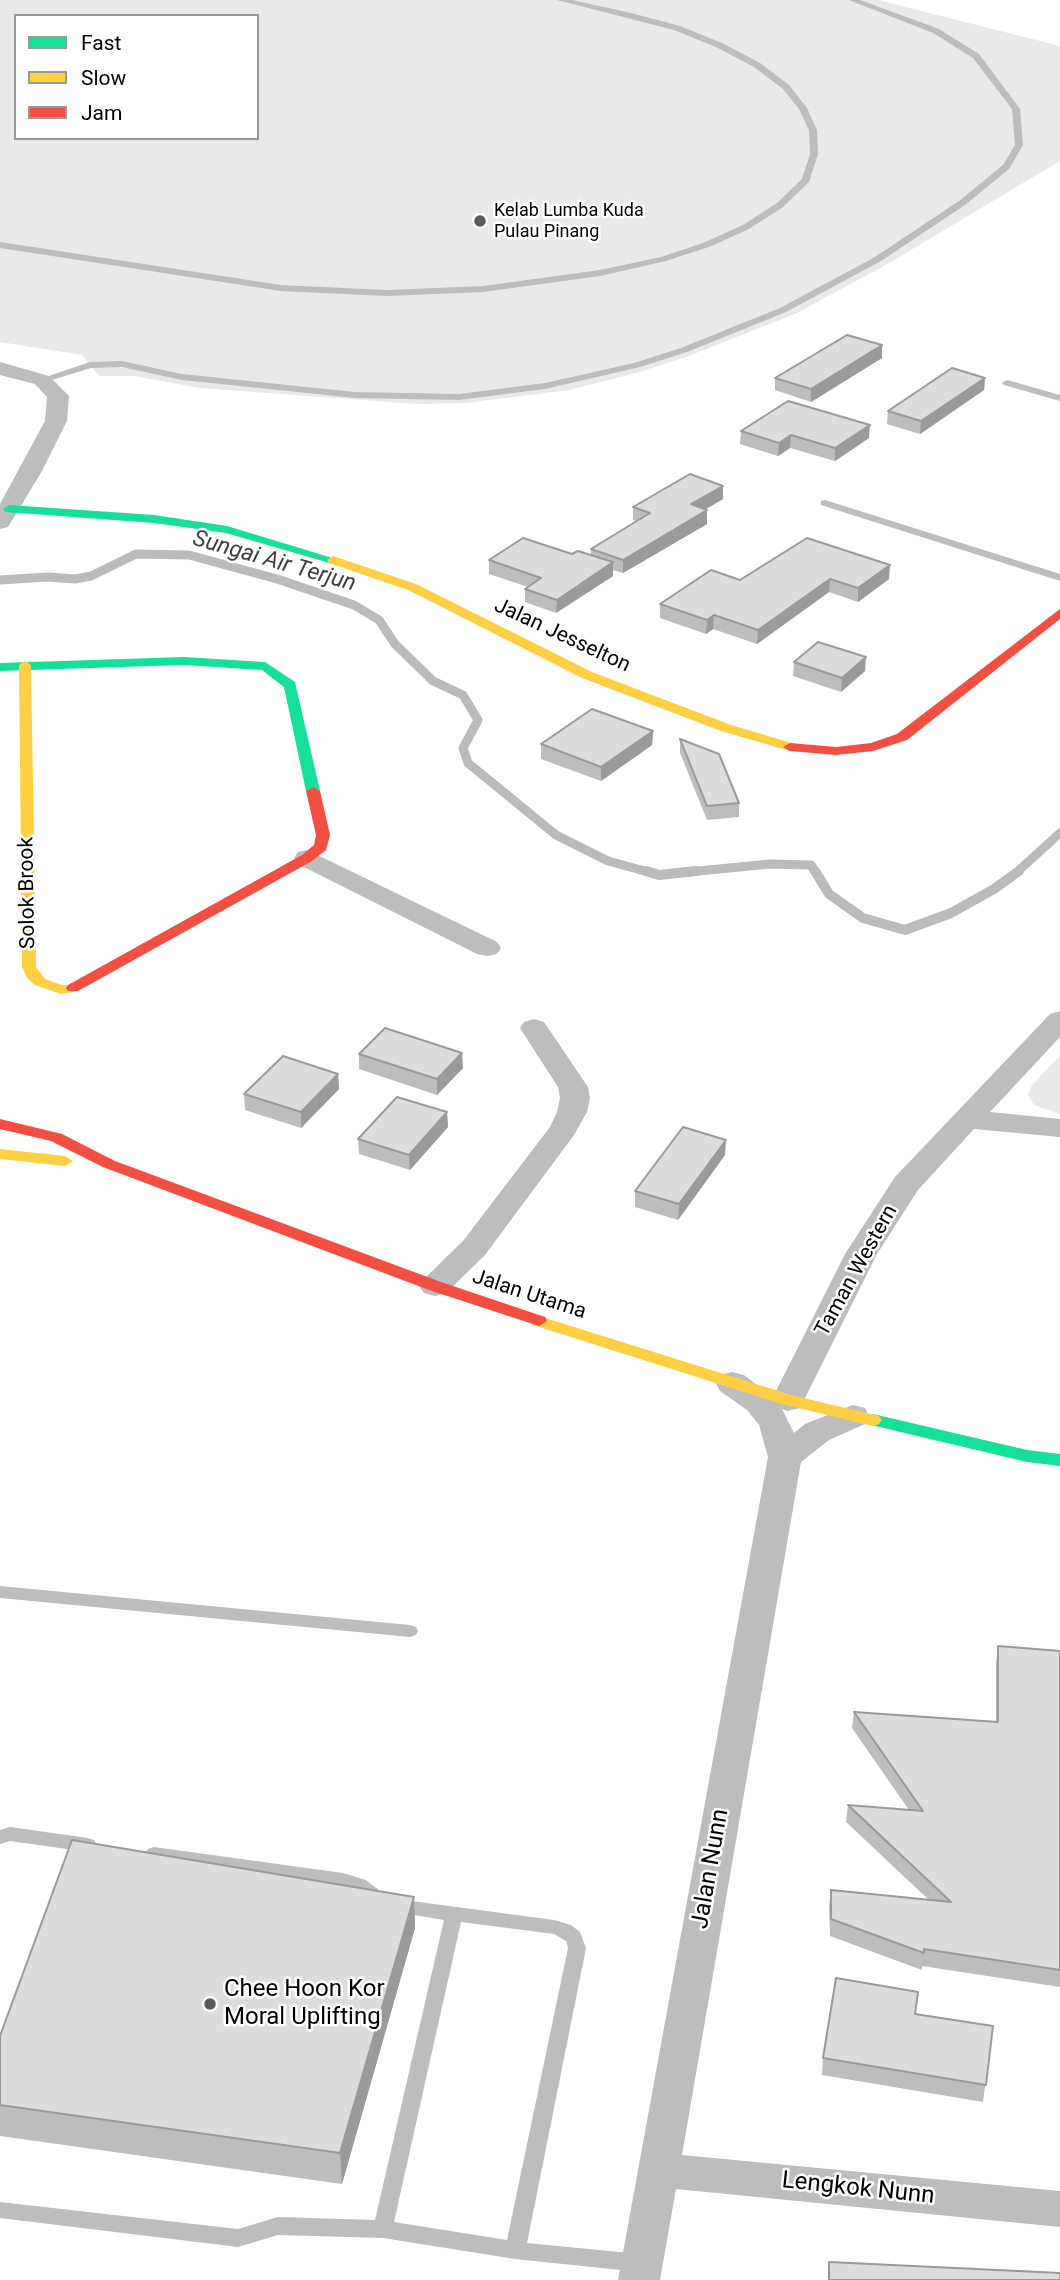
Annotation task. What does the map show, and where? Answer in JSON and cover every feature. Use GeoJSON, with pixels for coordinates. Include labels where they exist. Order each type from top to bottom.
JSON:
{"type":"FeatureCollection","features":[{"type":"Feature","properties":{"kind":"street"},"geometry":{"type":"LineString","coordinates":[[0,368],[42,380],[58,396],[56,421],[4,516]]}},
{"type":"Feature","properties":{"kind":"street","name":"Jalan Jesselton"},"geometry":{"type":"LineString","coordinates":[[4,516],[154,519],[227,530],[341,562],[412,587],[587,675],[726,728],[802,748],[836,751],[873,747],[902,737],[1060,613]]}},
{"type":"Feature","properties":{"kind":"street"},"geometry":{"type":"LineString","coordinates":[[0,667],[184,661],[265,666],[290,685],[323,835],[321,847],[307,858],[487,948]]}},
{"type":"Feature","properties":{"kind":"street","name":"Solok Brook"},"geometry":{"type":"LineString","coordinates":[[25,665],[29,967],[32,975],[40,982],[61,990],[79,987],[307,858]]}},
{"type":"Feature","properties":{"kind":"street","name":"Taman Western"},"geometry":{"type":"LineString","coordinates":[[789,1400],[861,1254],[906,1184],[1060,1020]]}},
{"type":"Feature","properties":{"kind":"street"},"geometry":{"type":"LineString","coordinates":[[435,1286],[474,1248],[564,1129],[572,1112],[575,1098],[573,1087],[534,1028]]}},
{"type":"Feature","properties":{"kind":"street"},"geometry":{"type":"LineString","coordinates":[[0,1115],[19,1128]]}},
{"type":"Feature","properties":{"kind":"street"},"geometry":{"type":"LineString","coordinates":[[966,1119],[1060,1128]]}},
{"type":"Feature","properties":{"kind":"street","name":"Jalan Utama"},"geometry":{"type":"LineString","coordinates":[[0,1124],[56,1137],[109,1164],[435,1286],[729,1381],[853,1416],[1027,1456],[1060,1460]]}},
{"type":"Feature","properties":{"kind":"street"},"geometry":{"type":"LineString","coordinates":[[0,1154],[109,1164]]}},
{"type":"Feature","properties":{"kind":"street","name":"Jalan Nunn"},"geometry":{"type":"LineString","coordinates":[[640,2272],[785,1457],[775,1423],[759,1402],[729,1381]]}},
{"type":"Feature","properties":{"kind":"street"},"geometry":{"type":"LineString","coordinates":[[785,1457],[817,1432],[853,1416]]}},
{"type":"Feature","properties":{"kind":"street","name":"Lengkok Nunn"},"geometry":{"type":"LineString","coordinates":[[657,2170],[1060,2209]]}},
{"type":"Feature","properties":{"kind":"lane"},"geometry":{"type":"LineString","coordinates":[[0,245],[281,288],[387,293],[483,289],[600,273],[663,259],[706,245],[746,227],[780,205],[806,180],[814,155],[813,130],[803,108],[786,87],[757,65],[719,45],[677,28],[562,0]]}},
{"type":"Feature","properties":{"kind":"lane"},"geometry":{"type":"LineString","coordinates":[[42,380],[90,365],[121,364],[182,377],[355,395],[459,397],[545,386],[637,365],[708,341],[783,310],[878,259],[962,203],[1006,167],[1019,145],[1016,108],[976,56],[936,30],[853,0]]}},
{"type":"Feature","properties":{"kind":"lane"},"geometry":{"type":"LineString","coordinates":[[1007,383],[1060,398]]}},
{"type":"Feature","properties":{"kind":"lane"},"geometry":{"type":"LineString","coordinates":[[825,503],[1060,579]]}},
{"type":"Feature","properties":{"kind":"lane"},"geometry":{"type":"LineString","coordinates":[[0,1592],[410,1631]]}},
{"type":"Feature","properties":{"kind":"lane"},"geometry":{"type":"LineString","coordinates":[[0,1837],[10,1834],[107,1848]]}},
{"type":"Feature","properties":{"kind":"lane"},"geometry":{"type":"LineString","coordinates":[[135,1852],[343,1880],[360,1885],[384,1904],[565,1930],[574,1937],[577,1948],[514,2250]]}},
{"type":"Feature","properties":{"kind":"lane"},"geometry":{"type":"LineString","coordinates":[[383,2229],[454,1914]]}},
{"type":"Feature","properties":{"kind":"lane"},"geometry":{"type":"LineString","coordinates":[[0,2210],[238,2238],[278,2226],[383,2229],[640,2272]]}},
{"type":"Feature","properties":{"kind":"shaded area","name":"Kelab Lumba Kuda Pulau Pinang"},"geometry":{"type":"Polygon","coordinates":[[[0,0],[878,0],[1060,46],[1060,161],[884,266],[795,314],[686,357],[636,373],[570,390],[466,403],[417,404],[200,388],[134,376],[99,376],[82,355],[0,342],[0,0]]]}},
{"type":"Feature","properties":{"kind":"shaded area"},"geometry":{"type":"Polygon","coordinates":[[[1060,1056],[1060,1114],[1034,1105],[1028,1095],[1032,1085],[1060,1056]]]}},
{"type":"Feature","properties":{"kind":"building"},"geometry":{"type":"Polygon","coordinates":[[[847,335],[882,345],[811,389],[775,378],[847,335]]]}},
{"type":"Feature","properties":{"kind":"building"},"geometry":{"type":"Polygon","coordinates":[[[952,368],[985,378],[921,421],[888,411],[952,368]]]}},
{"type":"Feature","properties":{"kind":"building"},"geometry":{"type":"Polygon","coordinates":[[[788,401],[870,425],[835,448],[791,435],[779,443],[741,431],[788,401]]]}},
{"type":"Feature","properties":{"kind":"building"},"geometry":{"type":"Polygon","coordinates":[[[690,474],[723,486],[691,504],[707,510],[623,560],[591,549],[650,513],[633,507],[690,474]]]}},
{"type":"Feature","properties":{"kind":"building"},"geometry":{"type":"Polygon","coordinates":[[[523,538],[572,554],[578,551],[613,562],[557,600],[525,589],[541,578],[489,560],[523,538]]]}},
{"type":"Feature","properties":{"kind":"building"},"geometry":{"type":"Polygon","coordinates":[[[807,538],[890,565],[858,588],[830,579],[758,630],[714,615],[707,620],[660,604],[711,570],[740,580],[807,538]]]}},
{"type":"Feature","properties":{"kind":"building"},"geometry":{"type":"Polygon","coordinates":[[[818,642],[866,657],[842,678],[794,662],[818,642]]]}},
{"type":"Feature","properties":{"kind":"building"},"geometry":{"type":"Polygon","coordinates":[[[592,709],[653,731],[601,767],[541,744],[592,709]]]}},
{"type":"Feature","properties":{"kind":"building"},"geometry":{"type":"Polygon","coordinates":[[[680,739],[719,754],[739,803],[707,806],[680,739]]]}},
{"type":"Feature","properties":{"kind":"building"},"geometry":{"type":"Polygon","coordinates":[[[385,1028],[462,1053],[437,1079],[359,1054],[385,1028]]]}},
{"type":"Feature","properties":{"kind":"building"},"geometry":{"type":"Polygon","coordinates":[[[283,1056],[338,1074],[301,1112],[244,1094],[283,1056]]]}},
{"type":"Feature","properties":{"kind":"building"},"geometry":{"type":"Polygon","coordinates":[[[397,1097],[447,1112],[409,1155],[358,1139],[397,1097]]]}},
{"type":"Feature","properties":{"kind":"building"},"geometry":{"type":"Polygon","coordinates":[[[683,1127],[726,1140],[679,1204],[635,1191],[683,1127]]]}},
{"type":"Feature","properties":{"kind":"building"},"geometry":{"type":"Polygon","coordinates":[[[998,1646],[1060,1651],[1060,1970],[924,1949],[924,1953],[831,1919],[831,1890],[951,1902],[848,1805],[923,1811],[854,1712],[998,1722],[998,1646]]]}},
{"type":"Feature","properties":{"kind":"building","name":"Chee Hoon Kor Moral Uplifting"},"geometry":{"type":"Polygon","coordinates":[[[72,1840],[414,1897],[340,2153],[0,2105],[0,2036],[72,1840]]]}},
{"type":"Feature","properties":{"kind":"building"},"geometry":{"type":"Polygon","coordinates":[[[836,1978],[918,1992],[915,2014],[993,2026],[986,2085],[823,2058],[836,1978]]]}},
{"type":"Feature","properties":{"kind":"building"},"geometry":{"type":"Polygon","coordinates":[[[829,2262],[1060,2273],[1060,2280],[829,2280],[829,2262]]]}},
{"type":"Feature","properties":{"kind":"waterway","name":"Sungai Air Terjun"},"geometry":{"type":"LineString","coordinates":[[0,580],[48,577],[75,579],[91,576],[136,554],[189,555],[277,579],[354,605],[379,620],[395,644],[433,681],[463,695],[478,720],[463,748],[468,763],[556,835],[608,861],[652,873]]}},
{"type":"Feature","properties":{"kind":"waterway","name":"Sungai Air Terjun"},"geometry":{"type":"LineString","coordinates":[[1016,873],[1060,833]]}},
{"type":"Feature","properties":{"kind":"waterway","name":"Sungai Air Terjun"},"geometry":{"type":"LineString","coordinates":[[678,873],[770,864],[811,865],[816,873]]}},
{"type":"Feature","properties":{"kind":"waterway","name":"Sungai Air Terjun"},"geometry":{"type":"LineString","coordinates":[[646,871],[659,875],[696,871]]}},
{"type":"Feature","properties":{"kind":"waterway","name":"Sungai Air Terjun"},"geometry":{"type":"LineString","coordinates":[[815,871],[829,894],[863,918],[905,930],[951,913],[994,889],[1019,871]]}},
{"type":"Feature","properties":{"kind":"traffic: fast"},"geometry":{"type":"LineString","coordinates":[[9,509],[154,519],[227,530],[333,560]]}},
{"type":"Feature","properties":{"kind":"traffic: fast"},"geometry":{"type":"LineString","coordinates":[[0,667],[184,661],[265,666],[290,685],[313,791]]}},
{"type":"Feature","properties":{"kind":"traffic: fast"},"geometry":{"type":"LineString","coordinates":[[873,1420],[1027,1456],[1060,1460]]}},
{"type":"Feature","properties":{"kind":"traffic: slow"},"geometry":{"type":"LineString","coordinates":[[333,560],[412,587],[587,675],[726,728],[790,747]]}},
{"type":"Feature","properties":{"kind":"traffic: slow"},"geometry":{"type":"LineString","coordinates":[[25,665],[29,967],[32,975],[40,982],[61,990],[73,988]]}},
{"type":"Feature","properties":{"kind":"traffic: slow"},"geometry":{"type":"LineString","coordinates":[[0,1154],[65,1161]]}},
{"type":"Feature","properties":{"kind":"traffic: slow"},"geometry":{"type":"LineString","coordinates":[[539,1321],[788,1400],[873,1420]]}},
{"type":"Feature","properties":{"kind":"traffic: jam"},"geometry":{"type":"LineString","coordinates":[[790,747],[836,751],[873,747],[902,737],[1060,613]]}},
{"type":"Feature","properties":{"kind":"traffic: jam"},"geometry":{"type":"LineString","coordinates":[[73,988],[307,858],[321,847],[323,835],[313,791]]}},
{"type":"Feature","properties":{"kind":"traffic: jam"},"geometry":{"type":"LineString","coordinates":[[0,1124],[56,1137],[109,1164],[435,1286],[539,1321]]}},
{"type":"Feature","properties":{"kind":"place","name":"Kelab Lumba Kuda Pulau Pinang"},"geometry":{"type":"Point","coordinates":[480,221]}},
{"type":"Feature","properties":{"kind":"place","name":"Chee Hoon Kor Moral Uplifting"},"geometry":{"type":"Point","coordinates":[210,2004]}}]}
